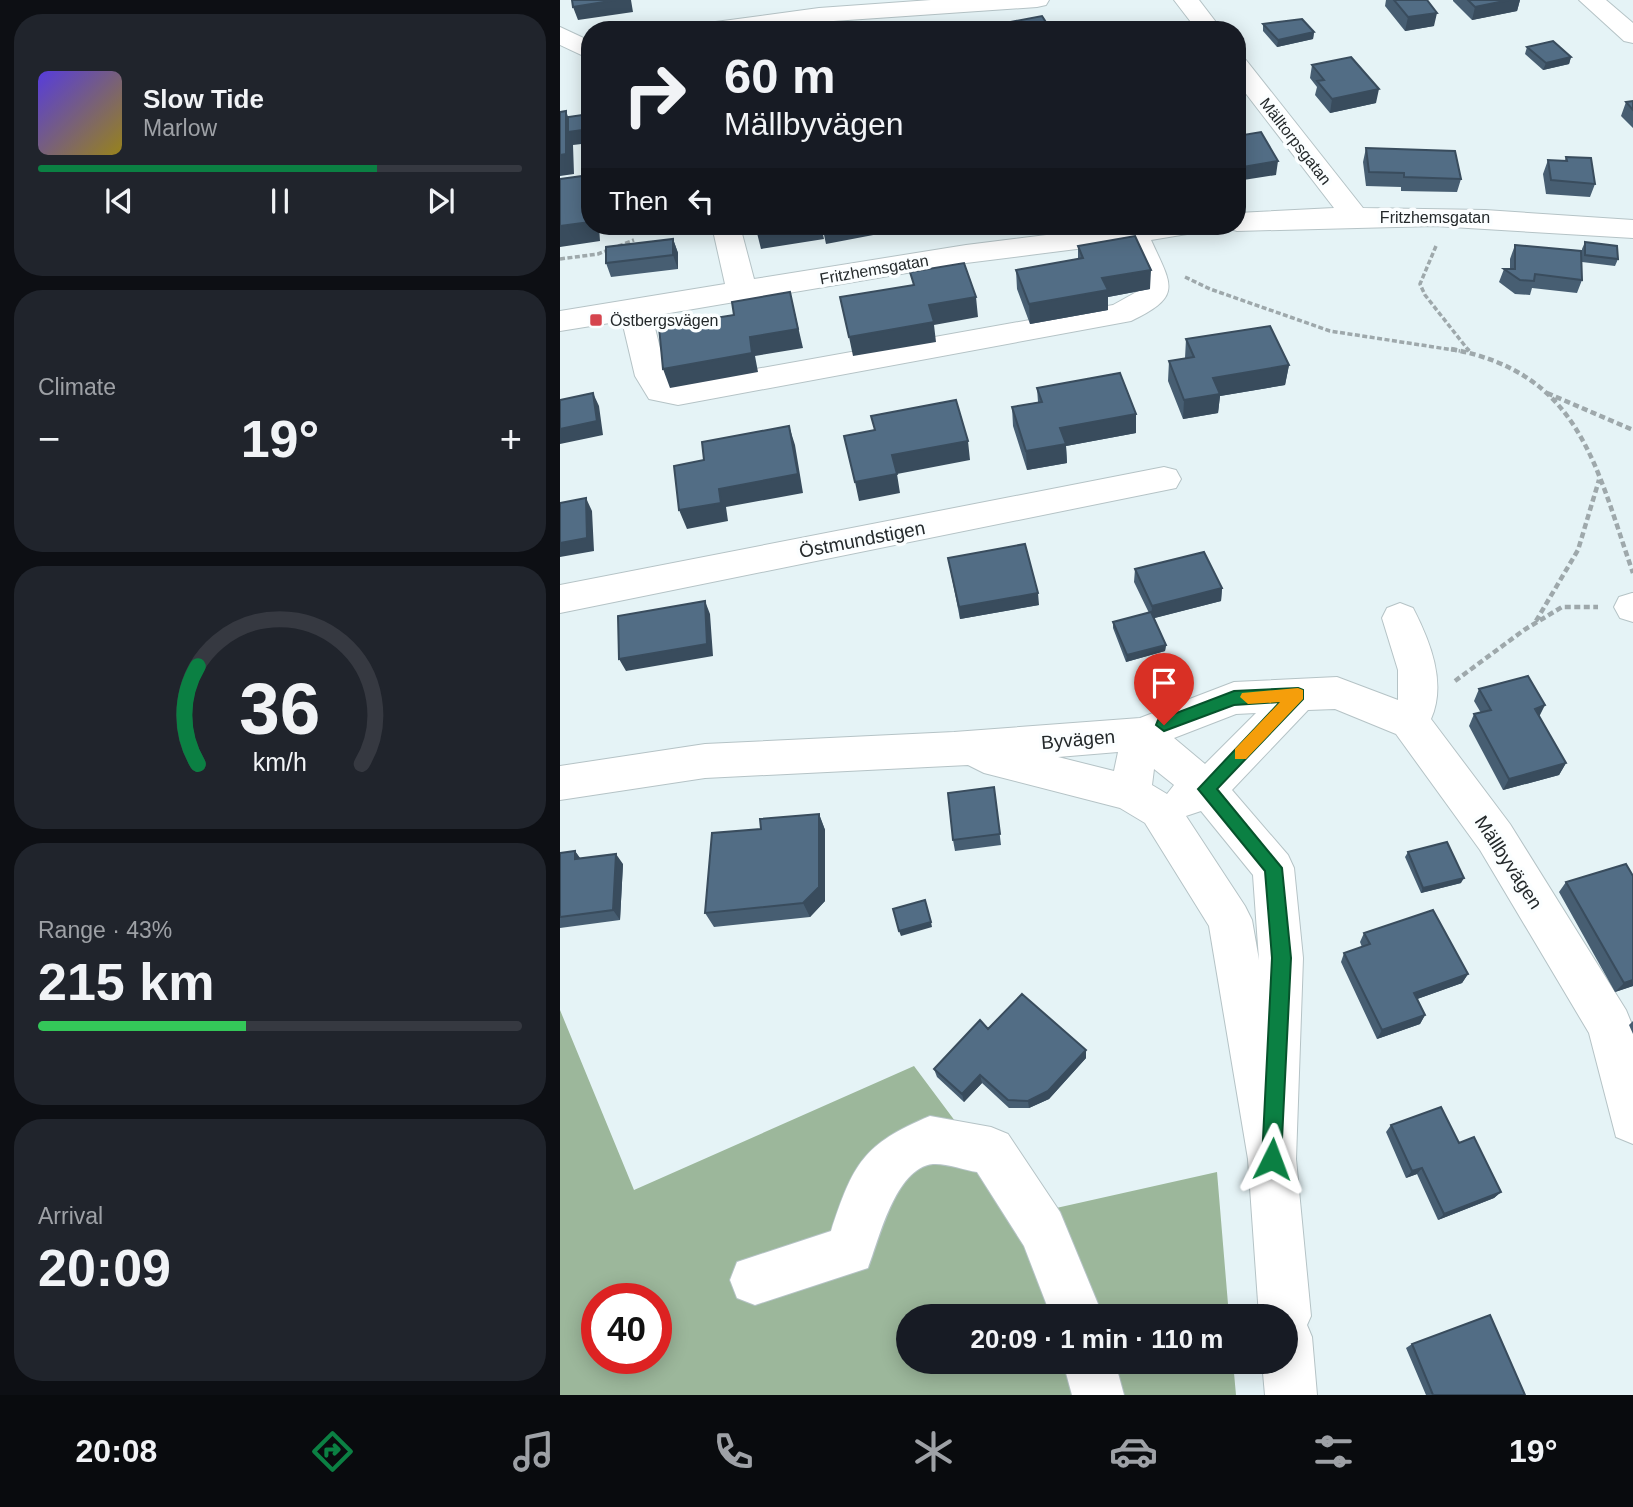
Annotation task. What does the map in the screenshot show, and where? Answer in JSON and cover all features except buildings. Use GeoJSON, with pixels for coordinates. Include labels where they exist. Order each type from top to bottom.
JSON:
{"type":"FeatureCollection","features":[{"type":"Feature","properties":{"kind":"street"},"geometry":{"type":"LineString","coordinates":[[775,21],[819,15],[922,19],[1037,0]]}},
{"type":"Feature","properties":{"kind":"street"},"geometry":{"type":"LineString","coordinates":[[1186,0],[1203,21]]}},
{"type":"Feature","properties":{"kind":"street"},"geometry":{"type":"LineString","coordinates":[[1591,0],[1633,36]]}},
{"type":"Feature","properties":{"kind":"street","name":"Mälltorpsgatan"},"geometry":{"type":"LineString","coordinates":[[1246,77],[1355,218]]}},
{"type":"Feature","properties":{"kind":"street","name":"Fritzhemsgatan"},"geometry":{"type":"LineString","coordinates":[[1246,222],[1438,216],[1534,219],[1633,229]]}},
{"type":"Feature","properties":{"kind":"street"},"geometry":{"type":"LineString","coordinates":[[728,235],[742,291]]}},
{"type":"Feature","properties":{"kind":"street","name":"Fritzhemsgatan"},"geometry":{"type":"LineString","coordinates":[[560,321],[635,311],[965,254],[1104,235]]}},
{"type":"Feature","properties":{"kind":"street"},"geometry":{"type":"LineString","coordinates":[[635,311],[651,376],[660,391],[678,394],[1120,314],[1145,302],[1155,293],[1156,283],[1142,235]]}},
{"type":"Feature","properties":{"kind":"street","name":"Östmundstigen"},"geometry":{"type":"LineString","coordinates":[[560,599],[1164,479]]}},
{"type":"Feature","properties":{"kind":"street"},"geometry":{"type":"LineString","coordinates":[[1298,695],[1207,789],[1145,801],[1141,734],[1234,698],[1337,693],[1415,714],[1419,672],[1400,618]]}},
{"type":"Feature","properties":{"kind":"street","name":"Mällbyvägen"},"geometry":{"type":"LineString","coordinates":[[1415,714],[1495,837],[1610,1026],[1633,1120]]}},
{"type":"Feature","properties":{"kind":"street","name":"Byvägen"},"geometry":{"type":"LineString","coordinates":[[560,783],[705,761],[954,748],[1141,734],[1207,789],[1273,868],[1282,958],[1272,1159]]}},
{"type":"Feature","properties":{"kind":"street","name":"Byvägen"},"geometry":{"type":"LineString","coordinates":[[954,748],[1145,801],[1230,920],[1272,1159],[1283,1304]]}},
{"type":"Feature","properties":{"kind":"street"},"geometry":{"type":"LineString","coordinates":[[755,1280],[850,1250],[868,1193],[898,1156],[930,1139],[991,1151],[1042,1230],[1072,1304]]}},
{"type":"Feature","properties":{"kind":"street"},"geometry":{"type":"LineString","coordinates":[[1092,1374],[1098,1395]]}},
{"type":"Feature","properties":{"kind":"street"},"geometry":{"type":"LineString","coordinates":[[1289,1374],[1291,1395]]}},
{"type":"Feature","properties":{"kind":"path"},"geometry":{"type":"LineString","coordinates":[[1438,216],[1435,249],[1420,284],[1424,295],[1469,351]]}},
{"type":"Feature","properties":{"kind":"path"},"geometry":{"type":"LineString","coordinates":[[1144,235],[1178,273],[1208,288],[1354,337],[1469,351],[1512,365],[1546,392],[1571,420],[1599,479],[1633,573]]}},
{"type":"Feature","properties":{"kind":"path"},"geometry":{"type":"LineString","coordinates":[[560,260],[598,254],[634,240]]}},
{"type":"Feature","properties":{"kind":"path"},"geometry":{"type":"LineString","coordinates":[[1546,392],[1633,430]]}},
{"type":"Feature","properties":{"kind":"path"},"geometry":{"type":"LineString","coordinates":[[1534,624],[1577,550],[1599,479]]}},
{"type":"Feature","properties":{"kind":"path"},"geometry":{"type":"LineString","coordinates":[[1415,714],[1534,624],[1562,607],[1633,607]]}},
{"type":"Feature","properties":{"kind":"green space"},"geometry":{"type":"Polygon","coordinates":[[[560,1010],[634,1190],[914,1066],[1025,1215],[1217,1172],[1228,1304],[896,1304],[896,1374],[1234,1374],[1236,1395],[560,1395],[560,1010]]]}},
{"type":"Feature","properties":{"kind":"slow traffic"},"geometry":{"type":"LineString","coordinates":[[1240,754],[1298,695],[1248,697]]}},
{"type":"Feature","properties":{"kind":"place","name":"Östbergsvägen"},"geometry":{"type":"Point","coordinates":[596,320]}},
{"type":"Feature","properties":{"kind":"route"},"geometry":{"type":"LineString","coordinates":[[1164,725],[1234,698],[1298,695],[1207,789],[1273,868],[1282,958],[1272,1159]]}}]}
